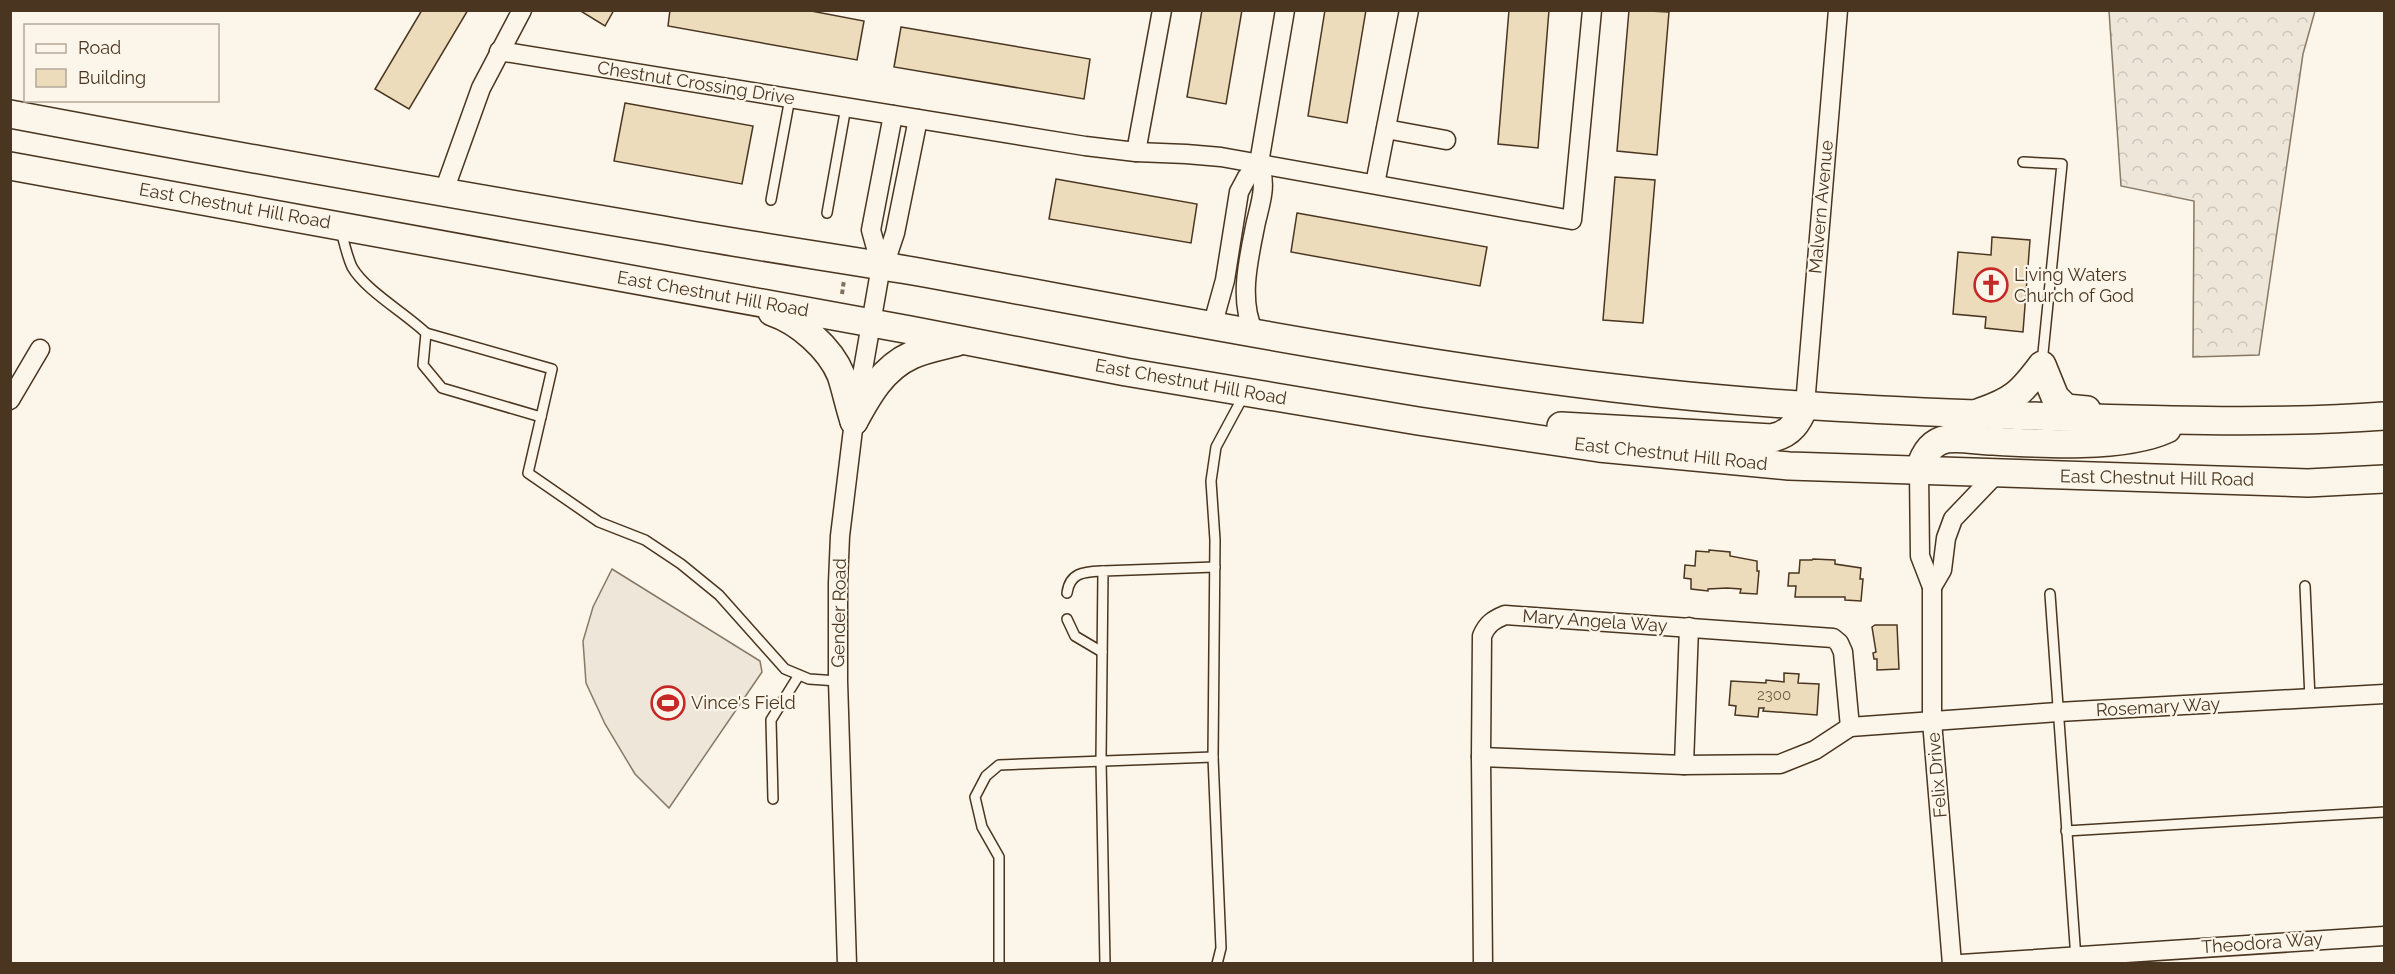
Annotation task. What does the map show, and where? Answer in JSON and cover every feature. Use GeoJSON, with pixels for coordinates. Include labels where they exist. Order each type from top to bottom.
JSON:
{"type":"FeatureCollection","features":[{"type":"Feature","properties":{"kind":"main road"},"geometry":{"type":"LineString","coordinates":[[10,114],[1254,332],[1450,365],[1618,388],[1805,405],[1973,414],[2184,421],[2317,421],[2385,416]]}},
{"type":"Feature","properties":{"kind":"main road"},"geometry":{"type":"LineString","coordinates":[[10,128],[60,123]]}},
{"type":"Feature","properties":{"kind":"main road","name":"East Chestnut Hill Road"},"geometry":{"type":"LineString","coordinates":[[10,166],[963,340],[1125,372],[1599,448],[1789,466],[1996,474],[2135,479],[2212,478],[2308,483],[2385,478]]}},
{"type":"Feature","properties":{"kind":"main road"},"geometry":{"type":"LineString","coordinates":[[728,297],[780,315],[808,333],[832,358],[840,374],[854,421]]}},
{"type":"Feature","properties":{"kind":"main road"},"geometry":{"type":"LineString","coordinates":[[854,421],[869,392],[892,367],[912,354],[963,340]]}},
{"type":"Feature","properties":{"kind":"main road"},"geometry":{"type":"LineString","coordinates":[[1973,414],[2005,403],[2026,386],[2042,366],[2055,397],[2066,408],[2147,412],[2184,421]]}},
{"type":"Feature","properties":{"kind":"main road"},"geometry":{"type":"LineString","coordinates":[[1482,430],[1533,424],[1772,438],[1784,435],[1792,428],[1800,418],[1805,405]]}},
{"type":"Feature","properties":{"kind":"main road"},"geometry":{"type":"LineString","coordinates":[[1919,471],[1923,456],[1930,448],[1946,439],[2049,445],[2077,443],[2157,434],[2184,421]]}},
{"type":"Feature","properties":{"kind":"street"},"geometry":{"type":"LineString","coordinates":[[444,191],[473,109],[499,51],[522,10]]}},
{"type":"Feature","properties":{"kind":"street"},"geometry":{"type":"LineString","coordinates":[[1136,152],[1162,10]]}},
{"type":"Feature","properties":{"kind":"street"},"geometry":{"type":"LineString","coordinates":[[1254,332],[1245,294],[1253,239],[1263,194],[1264,177],[1259,163],[1286,10]]}},
{"type":"Feature","properties":{"kind":"street"},"geometry":{"type":"LineString","coordinates":[[1375,184],[1409,10]]}},
{"type":"Feature","properties":{"kind":"street","name":"Chestnut Crossing Drive"},"geometry":{"type":"LineString","coordinates":[[499,51],[1136,152],[1186,153],[1259,163],[1572,220],[1592,10]]}},
{"type":"Feature","properties":{"kind":"street","name":"Malvern Avenue"},"geometry":{"type":"LineString","coordinates":[[1805,405],[1838,10]]}},
{"type":"Feature","properties":{"kind":"street"},"geometry":{"type":"LineString","coordinates":[[881,266],[871,230],[893,115]]}},
{"type":"Feature","properties":{"kind":"street"},"geometry":{"type":"LineString","coordinates":[[881,266],[895,233],[918,119]]}},
{"type":"Feature","properties":{"kind":"street"},"geometry":{"type":"LineString","coordinates":[[1386,129],[1446,140]]}},
{"type":"Feature","properties":{"kind":"street"},"geometry":{"type":"LineString","coordinates":[[1208,324],[1215,316],[1225,280],[1239,192],[1247,177],[1259,163]]}},
{"type":"Feature","properties":{"kind":"street","name":"Gender Road"},"geometry":{"type":"LineString","coordinates":[[848,963],[837,629],[840,536],[854,421],[881,266]]}},
{"type":"Feature","properties":{"kind":"street"},"geometry":{"type":"LineString","coordinates":[[10,400],[40,349]]}},
{"type":"Feature","properties":{"kind":"street","name":"Felix Drive"},"geometry":{"type":"LineString","coordinates":[[1919,471],[1920,556],[1932,587],[1932,722],[1952,963]]}},
{"type":"Feature","properties":{"kind":"street","name":"Felix Drive"},"geometry":{"type":"LineString","coordinates":[[1932,587],[1942,570],[1946,538],[1953,519],[1996,474]]}},
{"type":"Feature","properties":{"kind":"street","name":"Mary Angela Way"},"geometry":{"type":"LineString","coordinates":[[1483,963],[1480,757],[1482,636],[1486,626],[1494,620],[1505,615],[1833,638],[1839,643],[1843,652],[1850,727]]}},
{"type":"Feature","properties":{"kind":"street"},"geometry":{"type":"LineString","coordinates":[[1684,765],[1689,627]]}},
{"type":"Feature","properties":{"kind":"street","name":"Rosemary Way"},"geometry":{"type":"LineString","coordinates":[[1932,722],[2058,712],[2385,694]]}},
{"type":"Feature","properties":{"kind":"street"},"geometry":{"type":"LineString","coordinates":[[1480,757],[1684,765],[1780,764],[1815,750],[1850,727],[1932,722]]}},
{"type":"Feature","properties":{"kind":"street","name":"Theodora Way"},"geometry":{"type":"LineString","coordinates":[[1960,963],[2076,959],[2385,936]]}},
{"type":"Feature","properties":{"kind":"lane"},"geometry":{"type":"LineString","coordinates":[[771,200],[790,98]]}},
{"type":"Feature","properties":{"kind":"lane"},"geometry":{"type":"LineString","coordinates":[[827,213],[846,107]]}},
{"type":"Feature","properties":{"kind":"lane"},"geometry":{"type":"LineString","coordinates":[[2023,162],[2062,164],[2042,366]]}},
{"type":"Feature","properties":{"kind":"lane"},"geometry":{"type":"LineString","coordinates":[[339,226],[352,267],[370,288],[409,317],[426,333],[552,369],[528,473],[599,522],[645,540],[681,564],[719,595],[785,669],[809,679],[838,681]]}},
{"type":"Feature","properties":{"kind":"lane"},"geometry":{"type":"LineString","coordinates":[[426,333],[423,365],[442,388],[541,417]]}},
{"type":"Feature","properties":{"kind":"lane"},"geometry":{"type":"LineString","coordinates":[[1217,963],[1221,948],[1213,758],[1215,567],[1211,481],[1216,447],[1246,392]]}},
{"type":"Feature","properties":{"kind":"lane"},"geometry":{"type":"LineString","coordinates":[[1067,593],[1068,584],[1080,572],[1215,567]]}},
{"type":"Feature","properties":{"kind":"lane"},"geometry":{"type":"LineString","coordinates":[[1103,571],[1101,760],[1105,963]]}},
{"type":"Feature","properties":{"kind":"lane"},"geometry":{"type":"LineString","coordinates":[[2305,586],[2310,699]]}},
{"type":"Feature","properties":{"kind":"lane"},"geometry":{"type":"LineString","coordinates":[[2050,594],[2076,959]]}},
{"type":"Feature","properties":{"kind":"lane"},"geometry":{"type":"LineString","coordinates":[[1067,619],[1075,636],[1102,652]]}},
{"type":"Feature","properties":{"kind":"lane"},"geometry":{"type":"LineString","coordinates":[[773,799],[771,720],[799,675]]}},
{"type":"Feature","properties":{"kind":"lane"},"geometry":{"type":"LineString","coordinates":[[999,963],[999,857],[982,827],[975,797],[986,776],[999,765],[1213,758]]}},
{"type":"Feature","properties":{"kind":"lane"},"geometry":{"type":"LineString","coordinates":[[2066,831],[2385,812]]}},
{"type":"Feature","properties":{"kind":"path"},"geometry":{"type":"LineString","coordinates":[[842,294],[844,279]]}},
{"type":"Feature","properties":{"kind":"green space"},"geometry":{"type":"Polygon","coordinates":[[[2109,11],[2315,11],[2303,54],[2259,355],[2193,357],[2194,201],[2121,186],[2109,11]]]}},
{"type":"Feature","properties":{"kind":"green space","name":"Vince's Field"},"geometry":{"type":"Polygon","coordinates":[[[612,569],[760,661],[762,672],[669,808],[635,774],[605,724],[586,683],[583,641],[593,607],[612,569]]]}},
{"type":"Feature","properties":{"kind":"building"},"geometry":{"type":"Polygon","coordinates":[[[422,10],[468,10],[409,109],[375,89],[422,10]]]}},
{"type":"Feature","properties":{"kind":"building"},"geometry":{"type":"Polygon","coordinates":[[[579,10],[614,10],[605,26],[579,10]]]}},
{"type":"Feature","properties":{"kind":"building"},"geometry":{"type":"Polygon","coordinates":[[[670,10],[806,10],[864,21],[857,60],[668,26],[670,10]]]}},
{"type":"Feature","properties":{"kind":"building"},"geometry":{"type":"Polygon","coordinates":[[[1202,10],[1242,10],[1226,104],[1187,97],[1202,10]]]}},
{"type":"Feature","properties":{"kind":"building"},"geometry":{"type":"Polygon","coordinates":[[[1325,10],[1366,10],[1347,123],[1308,116],[1325,10]]]}},
{"type":"Feature","properties":{"kind":"building"},"geometry":{"type":"Polygon","coordinates":[[[1509,10],[1549,10],[1538,148],[1498,144],[1509,10]]]}},
{"type":"Feature","properties":{"kind":"building"},"geometry":{"type":"Polygon","coordinates":[[[1629,10],[1669,12],[1657,155],[1617,151],[1629,10]]]}},
{"type":"Feature","properties":{"kind":"building"},"geometry":{"type":"Polygon","coordinates":[[[901,27],[1090,59],[1084,99],[894,67],[901,27]]]}},
{"type":"Feature","properties":{"kind":"building"},"geometry":{"type":"Polygon","coordinates":[[[625,103],[753,126],[742,184],[614,161],[625,103]]]}},
{"type":"Feature","properties":{"kind":"building"},"geometry":{"type":"Polygon","coordinates":[[[1615,177],[1655,180],[1643,323],[1603,320],[1615,177]]]}},
{"type":"Feature","properties":{"kind":"building"},"geometry":{"type":"Polygon","coordinates":[[[1056,179],[1197,204],[1191,243],[1049,219],[1056,179]]]}},
{"type":"Feature","properties":{"kind":"building"},"geometry":{"type":"Polygon","coordinates":[[[1297,213],[1487,247],[1480,286],[1291,252],[1297,213]]]}},
{"type":"Feature","properties":{"kind":"building","name":"Living Waters Church of God"},"geometry":{"type":"Polygon","coordinates":[[[1992,237],[2030,240],[2023,332],[1985,328],[1986,317],[1953,314],[1958,252],[1991,255],[1992,237]]]}},
{"type":"Feature","properties":{"kind":"building"},"geometry":{"type":"Polygon","coordinates":[[[1709,550],[1730,552],[1730,556],[1757,561],[1757,571],[1759,571],[1757,594],[1740,593],[1741,589],[1708,589],[1708,591],[1691,589],[1691,579],[1684,578],[1685,565],[1695,566],[1696,551],[1709,552],[1709,550]]]}},
{"type":"Feature","properties":{"kind":"building"},"geometry":{"type":"Polygon","coordinates":[[[1800,560],[1835,560],[1835,564],[1861,568],[1860,579],[1863,579],[1861,601],[1845,600],[1845,597],[1795,597],[1796,586],[1788,586],[1789,573],[1799,573],[1800,560]]]}},
{"type":"Feature","properties":{"kind":"building"},"geometry":{"type":"Polygon","coordinates":[[[1897,625],[1899,669],[1877,670],[1877,659],[1874,659],[1873,653],[1876,652],[1872,627],[1897,625]]]}},
{"type":"Feature","properties":{"kind":"building"},"geometry":{"type":"Polygon","coordinates":[[[1784,673],[1799,674],[1798,683],[1819,684],[1817,715],[1763,711],[1764,708],[1759,708],[1758,717],[1735,715],[1736,706],[1729,705],[1731,681],[1784,682],[1784,673]]]}},
{"type":"Feature","properties":{"kind":"place","name":"Living Waters Church of God"},"geometry":{"type":"Point","coordinates":[1991,285]}},
{"type":"Feature","properties":{"kind":"place","name":"Vince's Field"},"geometry":{"type":"Point","coordinates":[668,703]}}]}
